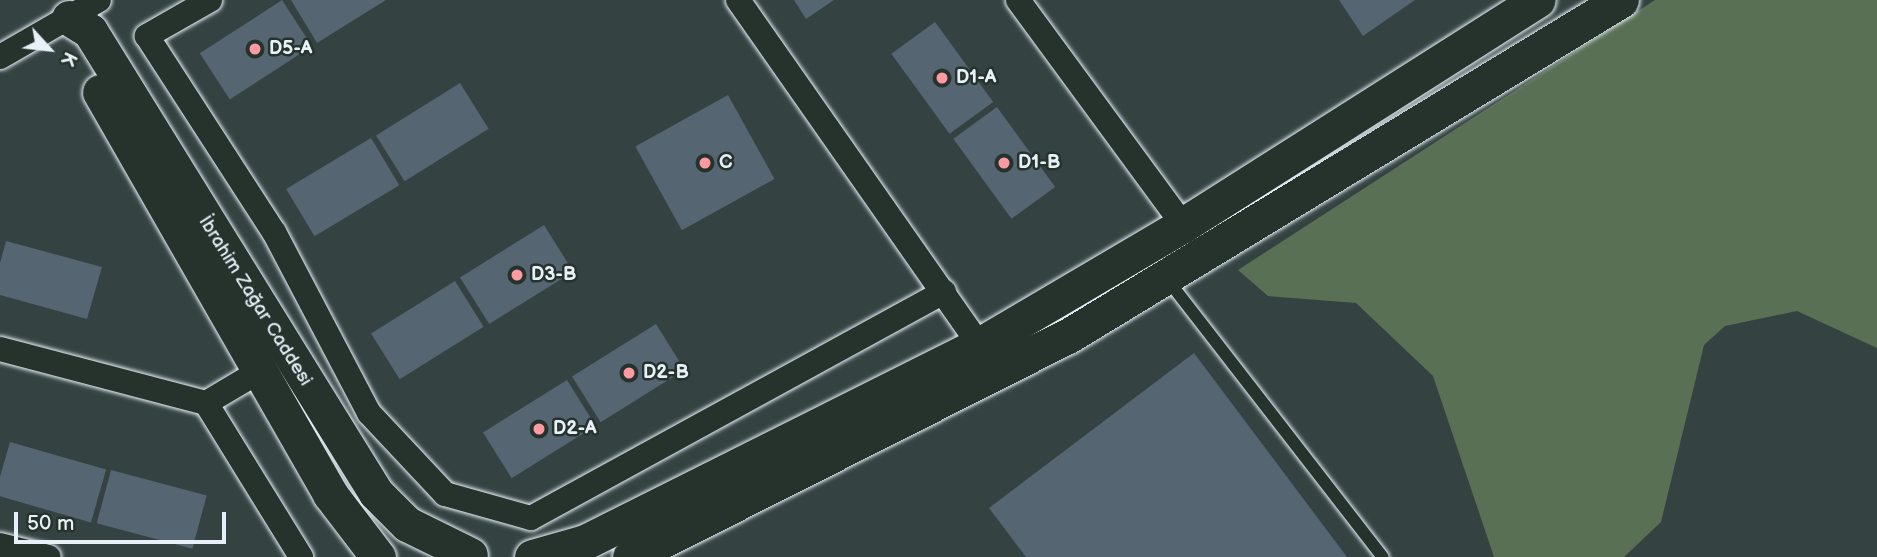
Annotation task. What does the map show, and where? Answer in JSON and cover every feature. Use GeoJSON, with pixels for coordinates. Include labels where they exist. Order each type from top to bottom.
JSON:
{"type":"FeatureCollection","features":[{"type":"Feature","properties":{"kind":"main road"},"geometry":{"type":"LineString","coordinates":[[532,557],[585,542],[981,344],[1183,225],[1538,0]]}},
{"type":"Feature","properties":{"kind":"main road"},"geometry":{"type":"LineString","coordinates":[[630,557],[998,374],[1621,0]]}},
{"type":"Feature","properties":{"kind":"main road","name":"İbrahim Zağar Caddesi"},"geometry":{"type":"LineString","coordinates":[[63,9],[74,48],[330,494],[378,557]]}},
{"type":"Feature","properties":{"kind":"main road","name":"İbrahim Zağar Caddesi"},"geometry":{"type":"LineString","coordinates":[[63,9],[90,31],[376,494],[407,524],[477,556]]}},
{"type":"Feature","properties":{"kind":"street"},"geometry":{"type":"LineString","coordinates":[[0,57],[63,9],[99,0]]}},
{"type":"Feature","properties":{"kind":"street"},"geometry":{"type":"LineString","coordinates":[[210,0],[147,36],[274,232],[369,413],[445,494],[531,518],[944,292]]}},
{"type":"Feature","properties":{"kind":"street"},"geometry":{"type":"LineString","coordinates":[[738,0],[981,344],[998,374]]}},
{"type":"Feature","properties":{"kind":"street"},"geometry":{"type":"LineString","coordinates":[[1018,0],[1183,225]]}},
{"type":"Feature","properties":{"kind":"street"},"geometry":{"type":"LineString","coordinates":[[0,349],[206,403],[301,557]]}},
{"type":"Feature","properties":{"kind":"street"},"geometry":{"type":"LineString","coordinates":[[206,403],[260,371]]}},
{"type":"Feature","properties":{"kind":"street"},"geometry":{"type":"LineString","coordinates":[[0,545],[50,557]]}},
{"type":"Feature","properties":{"kind":"lane"},"geometry":{"type":"LineString","coordinates":[[1164,276],[1383,557]]}},
{"type":"Feature","properties":{"kind":"green space"},"geometry":{"type":"Polygon","coordinates":[[[1655,0],[1877,0],[1877,348],[1797,311],[1725,326],[1704,345],[1661,522],[1624,557],[1494,557],[1433,376],[1356,303],[1268,296],[1238,270],[1655,0]]]}},
{"type":"Feature","properties":{"kind":"building","name":"D5-A"},"geometry":{"type":"Polygon","coordinates":[[[282,0],[312,46],[230,100],[200,53],[282,0]]]}},
{"type":"Feature","properties":{"kind":"building"},"geometry":{"type":"Polygon","coordinates":[[[291,0],[386,0],[317,43],[291,0]]]}},
{"type":"Feature","properties":{"kind":"building"},"geometry":{"type":"Polygon","coordinates":[[[794,0],[834,0],[806,19],[794,0]]]}},
{"type":"Feature","properties":{"kind":"building"},"geometry":{"type":"Polygon","coordinates":[[[1339,0],[1415,0],[1363,36],[1339,0]]]}},
{"type":"Feature","properties":{"kind":"building","name":"D1-A"},"geometry":{"type":"Polygon","coordinates":[[[935,22],[993,102],[950,134],[891,54],[935,22]]]}},
{"type":"Feature","properties":{"kind":"building"},"geometry":{"type":"Polygon","coordinates":[[[460,83],[489,129],[405,181],[376,135],[460,83]]]}},
{"type":"Feature","properties":{"kind":"building","name":"C"},"geometry":{"type":"Polygon","coordinates":[[[728,95],[775,179],[682,230],[635,146],[728,95]]]}},
{"type":"Feature","properties":{"kind":"building","name":"D1-B"},"geometry":{"type":"Polygon","coordinates":[[[997,107],[1055,187],[1012,219],[953,139],[997,107]]]}},
{"type":"Feature","properties":{"kind":"building"},"geometry":{"type":"Polygon","coordinates":[[[371,138],[399,185],[314,236],[286,189],[371,138]]]}},
{"type":"Feature","properties":{"kind":"building","name":"D3-B"},"geometry":{"type":"Polygon","coordinates":[[[544,225],[573,272],[489,324],[460,277],[544,225]]]}},
{"type":"Feature","properties":{"kind":"building"},"geometry":{"type":"Polygon","coordinates":[[[6,241],[102,267],[87,319],[0,295],[0,263],[6,241]]]}},
{"type":"Feature","properties":{"kind":"building"},"geometry":{"type":"Polygon","coordinates":[[[455,281],[484,327],[400,379],[371,333],[455,281]]]}},
{"type":"Feature","properties":{"kind":"building","name":"D2-B"},"geometry":{"type":"Polygon","coordinates":[[[656,324],[685,370],[601,422],[572,376],[656,324]]]}},
{"type":"Feature","properties":{"kind":"building"},"geometry":{"type":"Polygon","coordinates":[[[1194,353],[1347,557],[1026,557],[989,508],[1194,353]]]}},
{"type":"Feature","properties":{"kind":"building","name":"D2-A"},"geometry":{"type":"Polygon","coordinates":[[[567,380],[596,426],[512,478],[483,432],[567,380]]]}},
{"type":"Feature","properties":{"kind":"building"},"geometry":{"type":"Polygon","coordinates":[[[10,442],[106,470],[91,522],[0,496],[0,477],[10,442]]]}},
{"type":"Feature","properties":{"kind":"building"},"geometry":{"type":"Polygon","coordinates":[[[111,470],[207,496],[192,549],[97,523],[111,470]]]}},
{"type":"Feature","properties":{"kind":"place","name":"D5-A"},"geometry":{"type":"Point","coordinates":[255,49]}},
{"type":"Feature","properties":{"kind":"place","name":"D1-A"},"geometry":{"type":"Point","coordinates":[942,78]}},
{"type":"Feature","properties":{"kind":"place","name":"C"},"geometry":{"type":"Point","coordinates":[705,163]}},
{"type":"Feature","properties":{"kind":"place","name":"D1-B"},"geometry":{"type":"Point","coordinates":[1004,163]}},
{"type":"Feature","properties":{"kind":"place","name":"D3-B"},"geometry":{"type":"Point","coordinates":[517,275]}},
{"type":"Feature","properties":{"kind":"place","name":"D2-B"},"geometry":{"type":"Point","coordinates":[629,373]}},
{"type":"Feature","properties":{"kind":"place","name":"D2-A"},"geometry":{"type":"Point","coordinates":[539,429]}}]}
